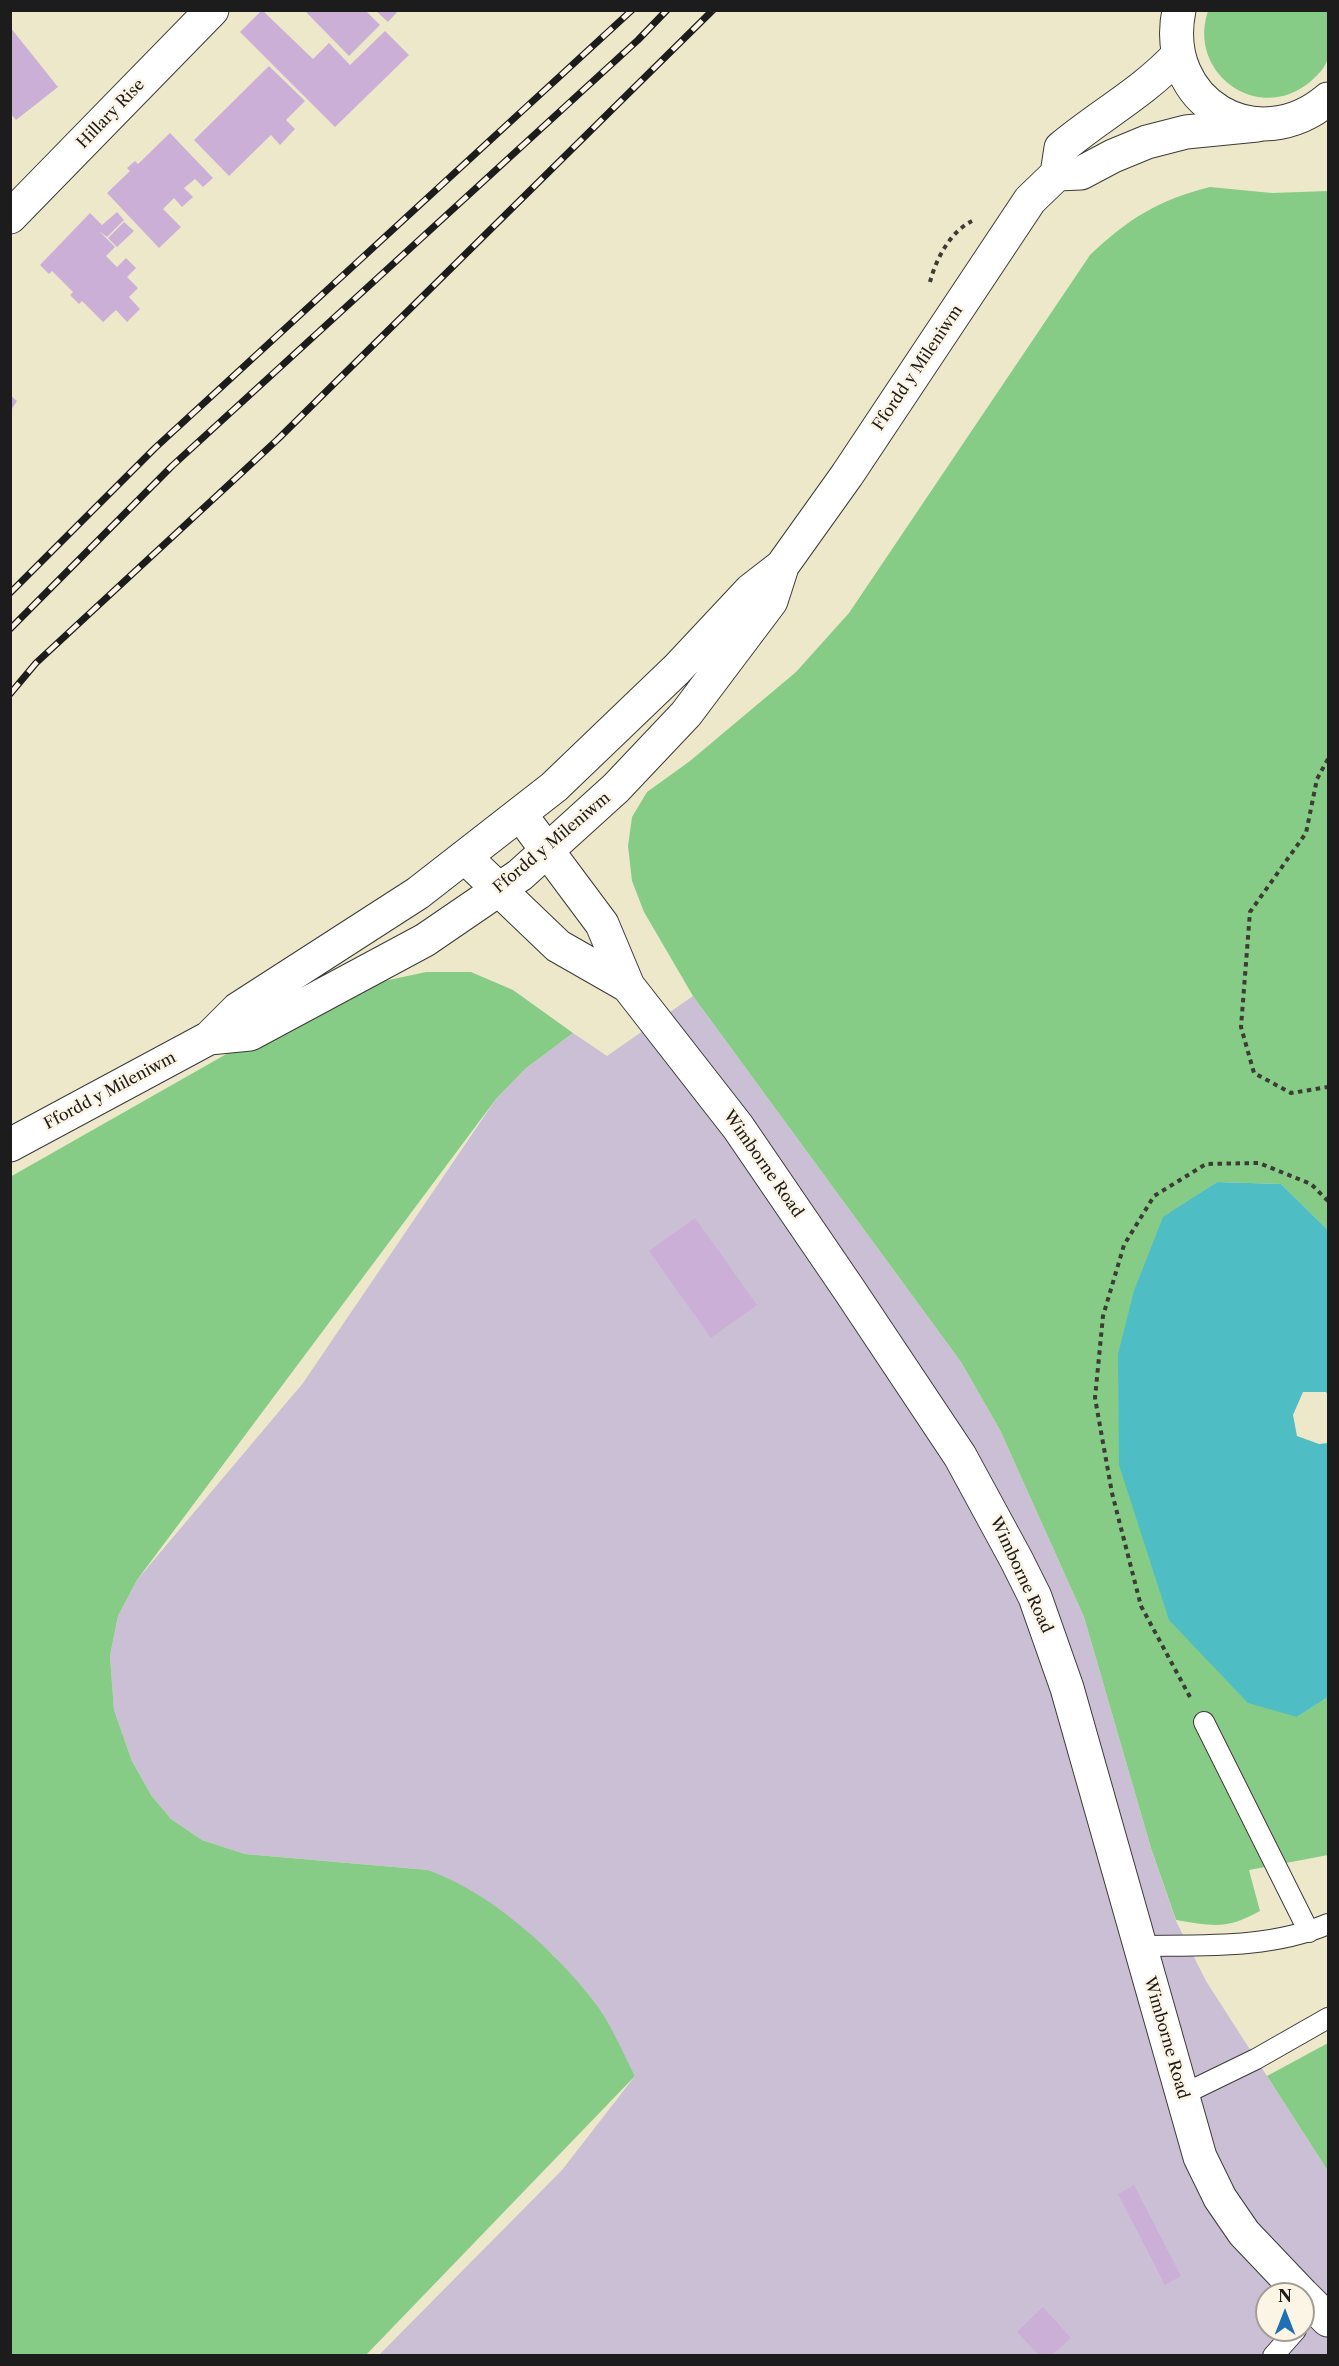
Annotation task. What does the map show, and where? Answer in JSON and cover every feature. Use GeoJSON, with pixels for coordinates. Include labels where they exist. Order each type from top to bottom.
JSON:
{"type":"FeatureCollection","features":[{"type":"Feature","properties":{"kind":"street","name":"Hillary Rise"},"geometry":{"type":"LineString","coordinates":[[16,200],[212,10]]}},
{"type":"Feature","properties":{"kind":"street"},"geometry":{"type":"LineString","coordinates":[[1175,26],[1187,80],[1205,102],[1230,117],[1257,125]]}},
{"type":"Feature","properties":{"kind":"street"},"geometry":{"type":"LineString","coordinates":[[1175,26],[1160,75],[1090,124],[1061,148],[1057,174],[1081,173],[1138,146],[1186,132],[1286,123],[1313,112],[1329,99]]}},
{"type":"Feature","properties":{"kind":"street","name":"Ffordd y Mileniwm"},"geometry":{"type":"LineString","coordinates":[[10,1145],[209,1038],[238,1009],[418,893],[554,787],[628,718],[751,590],[782,566],[847,476],[1030,200],[1057,174]]}},
{"type":"Feature","properties":{"kind":"street","name":"Ffordd y Mileniwm"},"geometry":{"type":"LineString","coordinates":[[209,1038],[250,1034],[425,940],[500,889],[548,850],[616,788],[686,714],[771,601],[782,566]]}},
{"type":"Feature","properties":{"kind":"street","name":"Wimborne Road"},"geometry":{"type":"LineString","coordinates":[[520,814],[602,924],[628,986],[682,1053],[779,1186],[960,1456],[994,1518],[1035,1597],[1052,1640],[1200,2157],[1220,2198],[1244,2233],[1284,2282]]}},
{"type":"Feature","properties":{"kind":"street","name":"Wimborne Road"},"geometry":{"type":"LineString","coordinates":[[465,857],[558,946],[628,986]]}},
{"type":"Feature","properties":{"kind":"lane"},"geometry":{"type":"LineString","coordinates":[[1204,1722],[1309,1932]]}},
{"type":"Feature","properties":{"kind":"lane"},"geometry":{"type":"LineString","coordinates":[[1140,1946],[1249,1944],[1309,1932],[1329,1924]]}},
{"type":"Feature","properties":{"kind":"lane"},"geometry":{"type":"LineString","coordinates":[[1182,2095],[1256,2059],[1329,2018]]}},
{"type":"Feature","properties":{"kind":"lane"},"geometry":{"type":"LineString","coordinates":[[1273,2355],[1283,2342]]}},
{"type":"Feature","properties":{"kind":"path"},"geometry":{"type":"LineString","coordinates":[[1329,759],[1317,778],[1306,834],[1250,912],[1241,1027],[1254,1073],[1291,1093],[1329,1087]]}},
{"type":"Feature","properties":{"kind":"path"},"geometry":{"type":"LineString","coordinates":[[1204,1722],[1141,1606],[1112,1493],[1095,1398],[1103,1316],[1124,1245],[1154,1196],[1206,1164],[1259,1163],[1311,1184],[1329,1201]]}},
{"type":"Feature","properties":{"kind":"shaded area"},"geometry":{"type":"Polygon","coordinates":[[[693,996],[961,1362],[1000,1430],[1084,1617],[1151,1848],[1176,1921],[1206,1981],[1328,2171],[1328,2355],[379,2355],[562,2170],[635,2076],[594,2001],[553,1955],[524,1929],[428,1870],[245,1854],[202,1840],[171,1819],[151,1795],[132,1761],[114,1710],[110,1656],[118,1616],[137,1580],[303,1383],[496,1099],[525,1069],[573,1033],[607,1056],[693,996]]]}},
{"type":"Feature","properties":{"kind":"green space"},"geometry":{"type":"Polygon","coordinates":[[[1208,11],[1328,11],[1330,34],[1326,64],[1310,82],[1290,94],[1269,98],[1249,95],[1232,86],[1217,72],[1208,54],[1204,34],[1208,11]]]}},
{"type":"Feature","properties":{"kind":"green space"},"geometry":{"type":"Polygon","coordinates":[[[1210,187],[1272,193],[1328,191],[1328,1230],[1281,1184],[1217,1182],[1163,1218],[1297,1717],[1328,1697],[1328,1855],[1249,1870],[1260,1911],[1238,1921],[1219,1925],[1176,1920],[1151,1848],[1084,1617],[1000,1430],[961,1362],[693,996],[644,912],[632,881],[628,846],[632,817],[647,792],[690,761],[796,672],[849,613],[1090,255],[1117,231],[1145,212],[1175,198],[1210,187]]]}},
{"type":"Feature","properties":{"kind":"green space"},"geometry":{"type":"Polygon","coordinates":[[[426,972],[471,972],[513,990],[573,1033],[525,1069],[496,1099],[137,1580],[118,1616],[110,1656],[114,1710],[132,1761],[151,1795],[171,1819],[202,1840],[245,1854],[428,1870],[475,1893],[497,1908],[539,1942],[577,1980],[610,2027],[635,2076],[366,2355],[11,2355],[10,1177],[237,1048],[370,984],[426,972]]]}},
{"type":"Feature","properties":{"kind":"green space"},"geometry":{"type":"Polygon","coordinates":[[[1328,2043],[1328,2171],[1267,2076],[1328,2043]]]}},
{"type":"Feature","properties":{"kind":"water"},"geometry":{"type":"Polygon","coordinates":[[[1217,1182],[1281,1184],[1328,1230],[1328,1395],[1326,1392],[1303,1392],[1293,1415],[1297,1436],[1319,1444],[1328,1443],[1328,1697],[1297,1717],[1248,1703],[1169,1620],[1119,1465],[1118,1354],[1134,1291],[1163,1217],[1217,1182]]]}},
{"type":"Feature","properties":{"kind":"building"},"geometry":{"type":"Polygon","coordinates":[[[262,10],[313,59],[329,43],[350,65],[385,31],[409,55],[335,127],[240,32],[262,10]]]}},
{"type":"Feature","properties":{"kind":"building"},"geometry":{"type":"Polygon","coordinates":[[[304,10],[365,10],[380,25],[349,56],[304,10]]]}},
{"type":"Feature","properties":{"kind":"building"},"geometry":{"type":"Polygon","coordinates":[[[375,10],[399,10],[388,22],[375,10]]]}},
{"type":"Feature","properties":{"kind":"building"},"geometry":{"type":"Polygon","coordinates":[[[10,27],[58,87],[16,120],[10,113],[10,27]]]}},
{"type":"Feature","properties":{"kind":"building"},"geometry":{"type":"Polygon","coordinates":[[[269,66],[305,101],[286,120],[295,129],[280,145],[271,135],[229,176],[194,140],[269,66]]]}},
{"type":"Feature","properties":{"kind":"building"},"geometry":{"type":"Polygon","coordinates":[[[170,133],[213,178],[203,187],[195,179],[184,188],[193,197],[182,207],[174,198],[163,209],[181,227],[159,248],[107,193],[130,171],[127,168],[135,161],[138,164],[170,133]]]}},
{"type":"Feature","properties":{"kind":"building"},"geometry":{"type":"Polygon","coordinates":[[[117,212],[124,220],[107,237],[99,231],[115,247],[106,256],[117,267],[126,258],[136,268],[127,277],[138,288],[129,297],[140,309],[127,322],[116,310],[103,322],[82,301],[79,304],[70,295],[73,292],[52,271],[49,274],[40,265],[90,213],[102,225],[117,212]]]}},
{"type":"Feature","properties":{"kind":"building"},"geometry":{"type":"Polygon","coordinates":[[[124,222],[134,231],[117,247],[108,238],[124,222]]]}},
{"type":"Feature","properties":{"kind":"building"},"geometry":{"type":"Polygon","coordinates":[[[10,395],[17,401],[10,412],[10,395]]]}},
{"type":"Feature","properties":{"kind":"building"},"geometry":{"type":"Polygon","coordinates":[[[695,1218],[757,1305],[711,1338],[649,1251],[695,1218]]]}},
{"type":"Feature","properties":{"kind":"building"},"geometry":{"type":"Polygon","coordinates":[[[1134,2185],[1181,2276],[1165,2285],[1118,2194],[1134,2185]]]}},
{"type":"Feature","properties":{"kind":"building"},"geometry":{"type":"Polygon","coordinates":[[[1043,2307],[1071,2338],[1052,2355],[1039,2355],[1017,2332],[1043,2307]]]}},
{"type":"Feature","properties":{"kind":"railway"},"geometry":{"type":"LineString","coordinates":[[10,593],[155,448],[632,10]]}},
{"type":"Feature","properties":{"kind":"railway"},"geometry":{"type":"LineString","coordinates":[[10,629],[172,466],[638,40],[667,10]]}},
{"type":"Feature","properties":{"kind":"railway"},"geometry":{"type":"LineString","coordinates":[[10,694],[36,663],[277,440],[713,10]]}}]}
